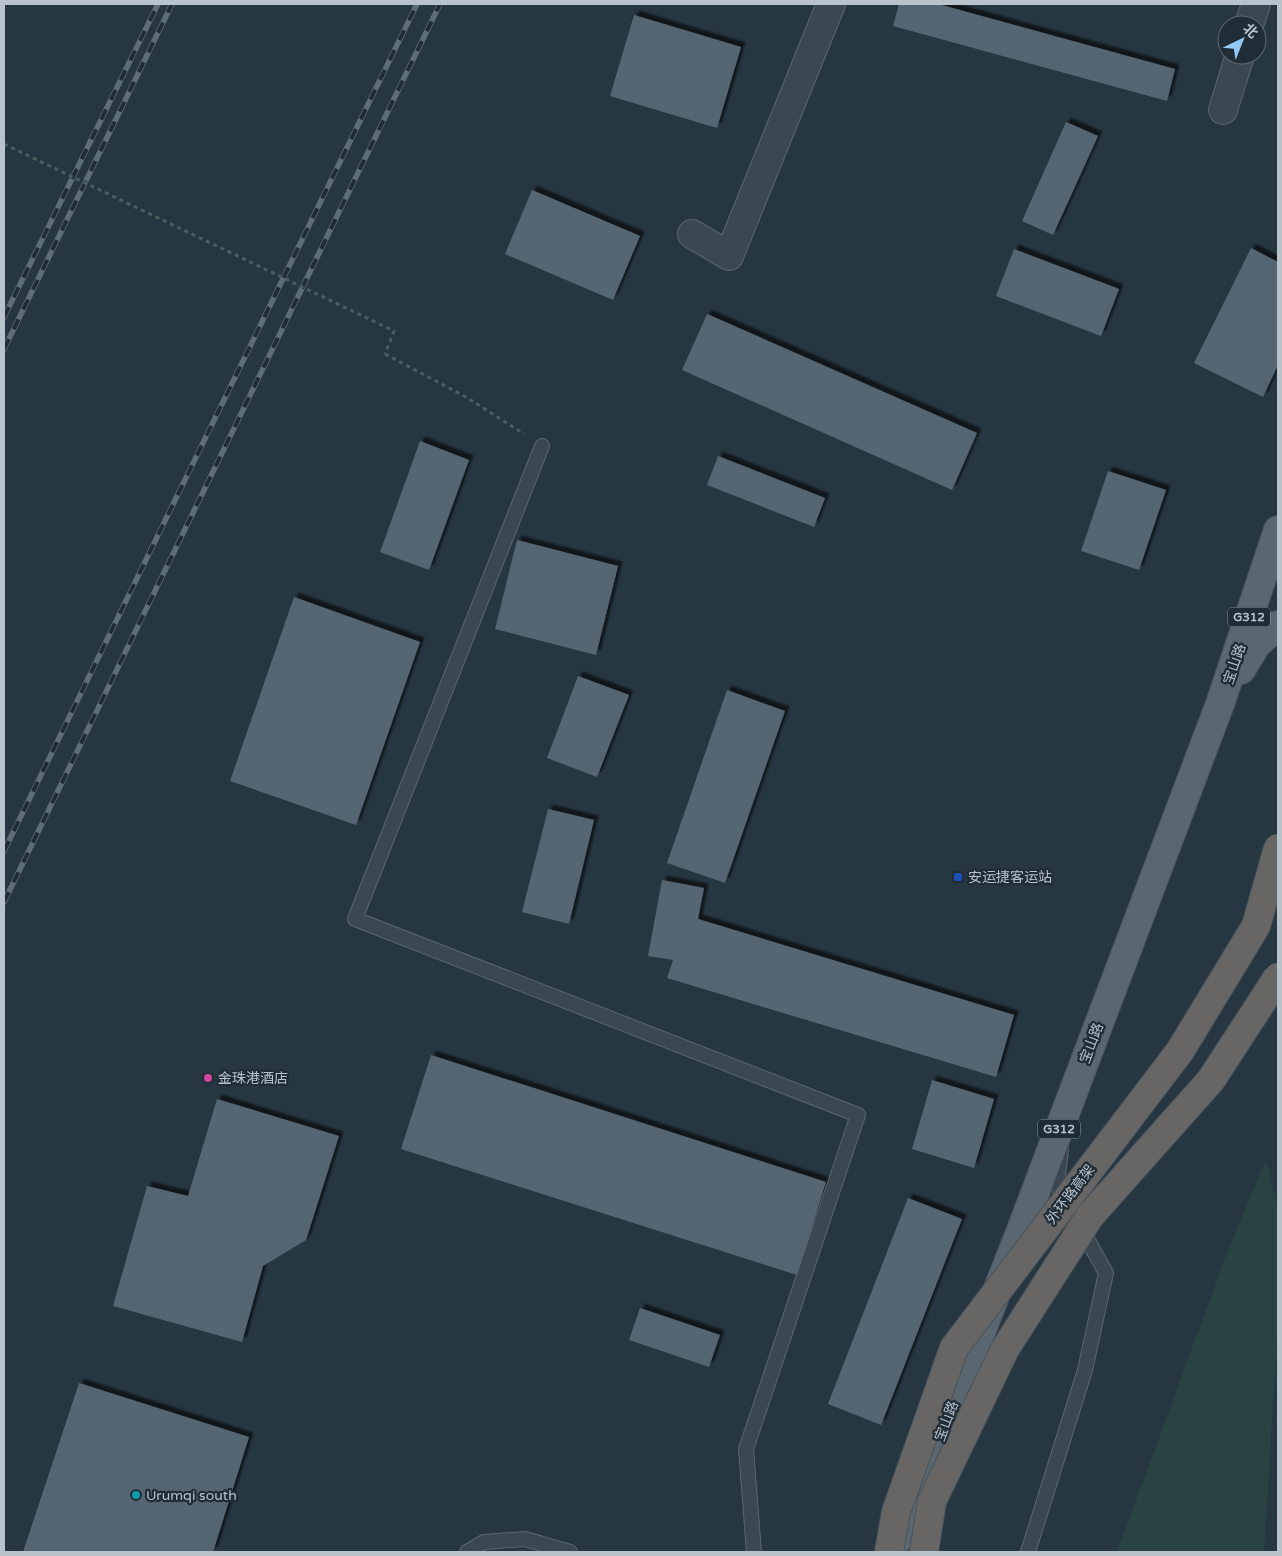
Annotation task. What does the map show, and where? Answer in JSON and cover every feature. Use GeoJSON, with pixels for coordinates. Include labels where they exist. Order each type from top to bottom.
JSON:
{"type":"FeatureCollection","features":[{"type":"Feature","properties":{"kind":"highway","name":"外环路高架"},"geometry":{"type":"LineString","coordinates":[[889,1552],[896,1512],[954,1348],[1180,1051],[1256,926],[1278,848]]}},
{"type":"Feature","properties":{"kind":"highway"},"geometry":{"type":"LineString","coordinates":[[924,1552],[932,1501],[1005,1349],[1090,1216],[1211,1080],[1278,977]]}},
{"type":"Feature","properties":{"kind":"main road","name":"宝山路"},"geometry":{"type":"LineString","coordinates":[[894,1552],[1067,1107],[1220,704],[1278,530]]}},
{"type":"Feature","properties":{"kind":"main road"},"geometry":{"type":"LineString","coordinates":[[1220,704],[1257,644],[1278,625]]}},
{"type":"Feature","properties":{"kind":"street"},"geometry":{"type":"LineString","coordinates":[[692,234],[729,256],[831,4]]}},
{"type":"Feature","properties":{"kind":"street"},"geometry":{"type":"LineString","coordinates":[[1224,110],[1237,65]]}},
{"type":"Feature","properties":{"kind":"lane"},"geometry":{"type":"LineString","coordinates":[[542,446],[355,919],[858,1115],[746,1449],[754,1552]]}},
{"type":"Feature","properties":{"kind":"lane"},"geometry":{"type":"LineString","coordinates":[[1028,1552],[1085,1370],[1106,1273],[1057,1185],[1067,1107]]}},
{"type":"Feature","properties":{"kind":"lane"},"geometry":{"type":"LineString","coordinates":[[467,1552],[484,1542],[525,1539],[570,1552]]}},
{"type":"Feature","properties":{"kind":"path"},"geometry":{"type":"LineString","coordinates":[[4,144],[394,331],[385,354],[466,397],[542,446]]}},
{"type":"Feature","properties":{"kind":"green space"},"geometry":{"type":"Polygon","coordinates":[[[1266,1160],[1278,1208],[1278,1323],[1264,1552],[1117,1552],[1230,1245],[1266,1160]]]}},
{"type":"Feature","properties":{"kind":"building"},"geometry":{"type":"Polygon","coordinates":[[[899,4],[938,4],[1175,69],[1167,101],[893,26],[899,4]]]}},
{"type":"Feature","properties":{"kind":"building"},"geometry":{"type":"Polygon","coordinates":[[[634,15],[741,47],[717,128],[610,96],[634,15]]]}},
{"type":"Feature","properties":{"kind":"building"},"geometry":{"type":"Polygon","coordinates":[[[1066,122],[1098,136],[1053,235],[1022,221],[1066,122]]]}},
{"type":"Feature","properties":{"kind":"building"},"geometry":{"type":"Polygon","coordinates":[[[532,190],[640,236],[613,300],[505,254],[532,190]]]}},
{"type":"Feature","properties":{"kind":"building"},"geometry":{"type":"Polygon","coordinates":[[[1251,248],[1278,262],[1278,365],[1263,397],[1194,363],[1251,248]]]}},
{"type":"Feature","properties":{"kind":"building"},"geometry":{"type":"Polygon","coordinates":[[[1014,249],[1119,289],[1101,336],[996,296],[1014,249]]]}},
{"type":"Feature","properties":{"kind":"building"},"geometry":{"type":"Polygon","coordinates":[[[707,314],[977,433],[952,490],[682,370],[707,314]]]}},
{"type":"Feature","properties":{"kind":"building"},"geometry":{"type":"Polygon","coordinates":[[[420,441],[469,460],[429,570],[380,552],[420,441]]]}},
{"type":"Feature","properties":{"kind":"building"},"geometry":{"type":"Polygon","coordinates":[[[718,456],[825,498],[814,527],[707,485],[718,456]]]}},
{"type":"Feature","properties":{"kind":"building"},"geometry":{"type":"Polygon","coordinates":[[[1108,471],[1166,490],[1139,570],[1081,551],[1108,471]]]}},
{"type":"Feature","properties":{"kind":"building"},"geometry":{"type":"Polygon","coordinates":[[[517,540],[618,566],[596,655],[495,629],[517,540]]]}},
{"type":"Feature","properties":{"kind":"building"},"geometry":{"type":"Polygon","coordinates":[[[294,597],[420,642],[356,825],[230,781],[294,597]]]}},
{"type":"Feature","properties":{"kind":"building"},"geometry":{"type":"Polygon","coordinates":[[[578,676],[629,695],[597,777],[547,758],[578,676]]]}},
{"type":"Feature","properties":{"kind":"building"},"geometry":{"type":"Polygon","coordinates":[[[727,690],[785,711],[725,883],[667,863],[727,690]]]}},
{"type":"Feature","properties":{"kind":"building"},"geometry":{"type":"Polygon","coordinates":[[[548,809],[594,820],[569,924],[522,912],[548,809]]]}},
{"type":"Feature","properties":{"kind":"building"},"geometry":{"type":"Polygon","coordinates":[[[662,880],[704,888],[698,919],[1014,1015],[996,1077],[667,978],[673,960],[648,956],[662,880]]]}},
{"type":"Feature","properties":{"kind":"building"},"geometry":{"type":"Polygon","coordinates":[[[431,1055],[826,1182],[797,1275],[401,1149],[431,1055]]]}},
{"type":"Feature","properties":{"kind":"building"},"geometry":{"type":"Polygon","coordinates":[[[932,1080],[994,1099],[974,1168],[912,1149],[932,1080]]]}},
{"type":"Feature","properties":{"kind":"building"},"geometry":{"type":"Polygon","coordinates":[[[217,1099],[339,1136],[306,1240],[263,1266],[242,1342],[113,1306],[147,1186],[188,1196],[217,1099]]]}},
{"type":"Feature","properties":{"kind":"building"},"geometry":{"type":"Polygon","coordinates":[[[908,1198],[962,1219],[881,1425],[828,1404],[908,1198]]]}},
{"type":"Feature","properties":{"kind":"building"},"geometry":{"type":"Polygon","coordinates":[[[640,1308],[720,1335],[709,1367],[629,1340],[640,1308]]]}},
{"type":"Feature","properties":{"kind":"building","name":"Urumqi south"},"geometry":{"type":"Polygon","coordinates":[[[79,1383],[249,1437],[213,1552],[23,1552],[79,1383]]]}},
{"type":"Feature","properties":{"kind":"railway"},"geometry":{"type":"LineString","coordinates":[[4,317],[158,4]]}},
{"type":"Feature","properties":{"kind":"railway"},"geometry":{"type":"LineString","coordinates":[[4,349],[172,4]]}},
{"type":"Feature","properties":{"kind":"railway"},"geometry":{"type":"LineString","coordinates":[[4,851],[417,4]]}},
{"type":"Feature","properties":{"kind":"railway"},"geometry":{"type":"LineString","coordinates":[[4,902],[440,4]]}},
{"type":"Feature","properties":{"kind":"place","name":"安运捷客运站"},"geometry":{"type":"Point","coordinates":[958,877]}},
{"type":"Feature","properties":{"kind":"place","name":"金珠港酒店"},"geometry":{"type":"Point","coordinates":[208,1078]}},
{"type":"Feature","properties":{"kind":"place","name":"Urumqi south"},"geometry":{"type":"Point","coordinates":[136,1495]}}]}
